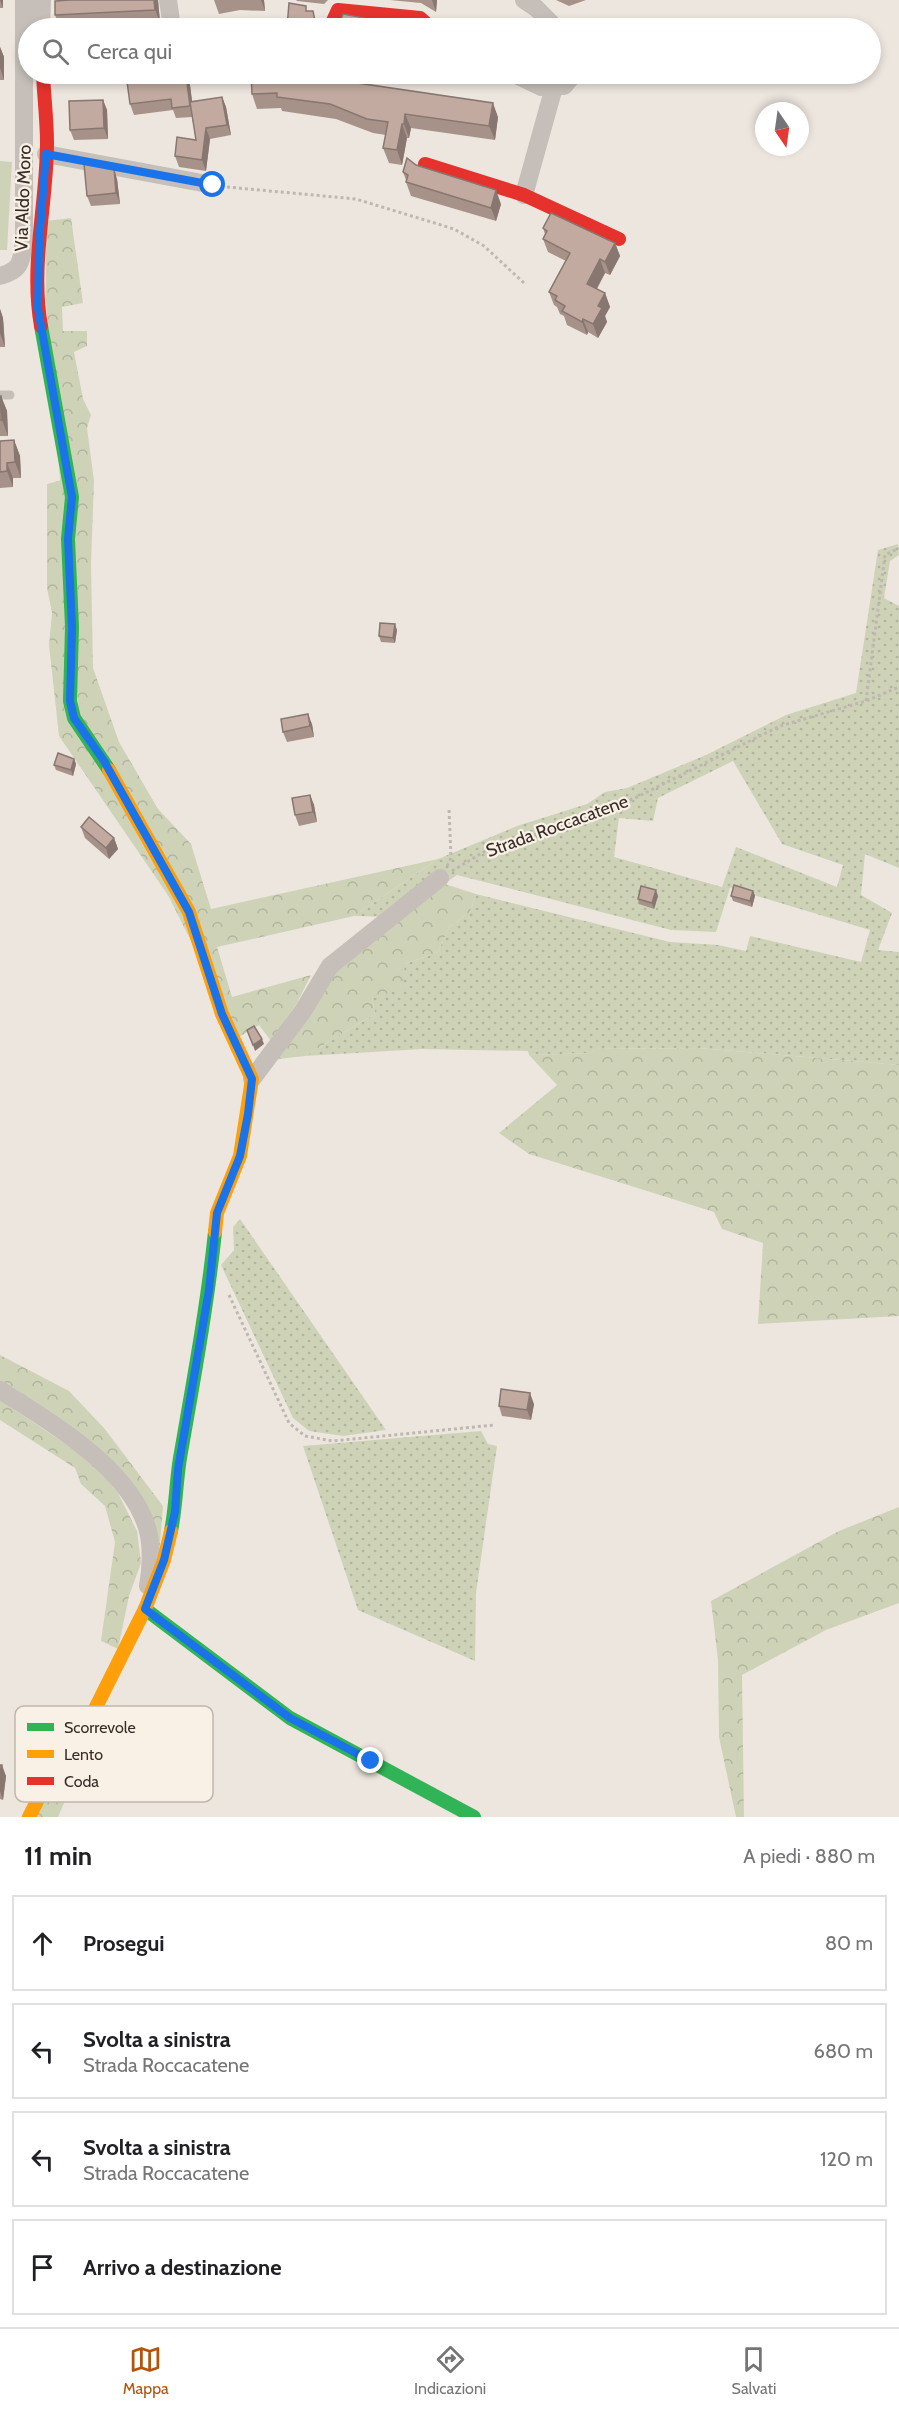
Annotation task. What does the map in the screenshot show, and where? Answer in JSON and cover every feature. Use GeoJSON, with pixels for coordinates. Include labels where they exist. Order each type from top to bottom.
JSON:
{"type":"FeatureCollection","features":[{"type":"Feature","properties":{"kind":"street","name":"Via Aldo Moro"},"geometry":{"type":"LineString","coordinates":[[24,0],[24,18]]}},
{"type":"Feature","properties":{"kind":"street"},"geometry":{"type":"LineString","coordinates":[[41,18],[42,0]]}},
{"type":"Feature","properties":{"kind":"street"},"geometry":{"type":"LineString","coordinates":[[168,0],[171,18]]}},
{"type":"Feature","properties":{"kind":"street"},"geometry":{"type":"LineString","coordinates":[[524,0],[546,18]]}},
{"type":"Feature","properties":{"kind":"street"},"geometry":{"type":"LineString","coordinates":[[334,18],[338,10],[420,18]]}},
{"type":"Feature","properties":{"kind":"street","name":"Via Aldo Moro"},"geometry":{"type":"LineString","coordinates":[[0,276],[12,272],[21,264],[24,240],[24,84]]}},
{"type":"Feature","properties":{"kind":"street"},"geometry":{"type":"LineString","coordinates":[[43,84],[46,154],[39,243],[38,309],[72,497],[68,539],[72,627],[70,701],[74,718],[104,761],[189,912],[222,1014],[252,1079]]}},
{"type":"Feature","properties":{"kind":"street"},"geometry":{"type":"LineString","coordinates":[[535,84],[541,87],[566,84]]}},
{"type":"Feature","properties":{"kind":"street"},"geometry":{"type":"LineString","coordinates":[[524,195],[554,87]]}},
{"type":"Feature","properties":{"kind":"street"},"geometry":{"type":"LineString","coordinates":[[46,154],[213,185]]}},
{"type":"Feature","properties":{"kind":"street"},"geometry":{"type":"LineString","coordinates":[[425,164],[524,195],[619,238]]}},
{"type":"Feature","properties":{"kind":"street"},"geometry":{"type":"LineString","coordinates":[[96,1706],[145,1609],[164,1560],[175,1512],[178,1469],[209,1290],[217,1213],[240,1156],[252,1079],[303,1011],[330,966],[440,878]]}},
{"type":"Feature","properties":{"kind":"street"},"geometry":{"type":"LineString","coordinates":[[0,1390],[65,1431],[102,1462],[139,1509],[149,1539],[150,1578],[145,1609]]}},
{"type":"Feature","properties":{"kind":"street"},"geometry":{"type":"LineString","coordinates":[[145,1609],[290,1718],[474,1817]]}},
{"type":"Feature","properties":{"kind":"street"},"geometry":{"type":"LineString","coordinates":[[29,1817],[37,1802]]}},
{"type":"Feature","properties":{"kind":"path"},"geometry":{"type":"LineString","coordinates":[[213,185],[356,199],[454,229],[484,246],[524,283]]}},
{"type":"Feature","properties":{"kind":"path"},"geometry":{"type":"LineString","coordinates":[[866,701],[885,555],[899,548]]}},
{"type":"Feature","properties":{"kind":"path","name":"Strada Roccacatene"},"geometry":{"type":"LineString","coordinates":[[440,878],[487,849],[563,826],[635,798],[780,726],[866,701],[899,687]]}},
{"type":"Feature","properties":{"kind":"path"},"geometry":{"type":"LineString","coordinates":[[440,878],[451,858],[449,808]]}},
{"type":"Feature","properties":{"kind":"path"},"geometry":{"type":"LineString","coordinates":[[227,1290],[289,1423],[305,1436],[333,1441],[494,1425]]}},
{"type":"Feature","properties":{"kind":"green space"},"geometry":{"type":"Polygon","coordinates":[[[0,161],[12,162],[7,250],[0,250],[0,161]]]}},
{"type":"Feature","properties":{"kind":"green space"},"geometry":{"type":"Polygon","coordinates":[[[71,218],[83,303],[62,307],[63,331],[87,331],[87,346],[74,352],[83,399],[91,415],[87,428],[94,481],[91,564],[93,668],[119,742],[158,809],[191,844],[211,909],[438,859],[354,916],[217,947],[232,997],[311,975],[297,1003],[271,1041],[259,1025],[239,1037],[79,717],[46,303],[46,221],[71,218]]]}},
{"type":"Feature","properties":{"kind":"green space"},"geometry":{"type":"Polygon","coordinates":[[[65,479],[66,700],[174,904],[59,736],[49,645],[52,613],[47,588],[47,484],[65,479]]]}},
{"type":"Feature","properties":{"kind":"green space"},"geometry":{"type":"Polygon","coordinates":[[[898,544],[899,555],[890,561],[884,598],[899,606],[899,868],[865,854],[861,895],[892,913],[878,950],[899,952],[899,1065],[699,1048],[595,1049],[591,1053],[529,1055],[528,1051],[422,1049],[305,1056],[375,1014],[372,998],[405,964],[438,952],[449,927],[470,912],[476,894],[670,942],[718,945],[746,951],[750,936],[861,962],[870,930],[730,888],[716,932],[671,930],[457,875],[398,917],[354,916],[438,859],[517,826],[587,804],[605,792],[627,788],[706,755],[786,715],[856,693],[878,550],[898,544]],[[733,761],[658,798],[653,821],[619,818],[614,857],[722,887],[736,847],[837,887],[843,865],[782,844],[733,761]]]}},
{"type":"Feature","properties":{"kind":"green space"},"geometry":{"type":"Polygon","coordinates":[[[445,884],[476,894],[470,912],[449,927],[438,952],[405,964],[402,989],[372,998],[375,1014],[305,1056],[278,1059],[333,972],[445,884]]]}},
{"type":"Feature","properties":{"kind":"green space"},"geometry":{"type":"Polygon","coordinates":[[[699,1048],[899,1065],[899,1316],[758,1324],[763,1243],[722,1229],[714,1212],[529,1154],[499,1133],[557,1085],[529,1055],[591,1053],[595,1049],[699,1048]]]}},
{"type":"Feature","properties":{"kind":"green space"},"geometry":{"type":"Polygon","coordinates":[[[240,1219],[386,1430],[343,1436],[309,1431],[293,1418],[221,1265],[234,1250],[233,1227],[240,1219]]]}},
{"type":"Feature","properties":{"kind":"green space"},"geometry":{"type":"Polygon","coordinates":[[[0,1355],[69,1391],[104,1428],[163,1506],[159,1557],[146,1510],[0,1384],[0,1355]]]}},
{"type":"Feature","properties":{"kind":"green space"},"geometry":{"type":"Polygon","coordinates":[[[0,1400],[94,1463],[118,1493],[137,1531],[141,1563],[129,1596],[118,1649],[101,1641],[115,1542],[105,1506],[81,1484],[75,1468],[0,1420],[0,1400]]]}},
{"type":"Feature","properties":{"kind":"green space"},"geometry":{"type":"Polygon","coordinates":[[[481,1431],[488,1444],[497,1446],[476,1593],[475,1661],[358,1610],[303,1446],[481,1431]]]}},
{"type":"Feature","properties":{"kind":"green space"},"geometry":{"type":"Polygon","coordinates":[[[899,1507],[899,1603],[826,1630],[742,1675],[744,1817],[736,1817],[719,1737],[718,1660],[711,1601],[839,1531],[899,1507]]]}},
{"type":"Feature","properties":{"kind":"green space"},"geometry":{"type":"Polygon","coordinates":[[[42,1802],[64,1802],[58,1817],[33,1817],[42,1802]]]}},
{"type":"Feature","properties":{"kind":"building"},"geometry":{"type":"Polygon","coordinates":[[[154,0],[155,10],[55,15],[55,1],[154,0]]]}},
{"type":"Feature","properties":{"kind":"building"},"geometry":{"type":"Polygon","coordinates":[[[289,3],[306,6],[306,11],[313,11],[314,18],[288,18],[289,3]]]}},
{"type":"Feature","properties":{"kind":"building"},"geometry":{"type":"Polygon","coordinates":[[[343,14],[364,18],[342,18],[343,14]]]}},
{"type":"Feature","properties":{"kind":"building"},"geometry":{"type":"Polygon","coordinates":[[[127,84],[187,84],[190,106],[172,108],[171,99],[130,104],[127,84]]]}},
{"type":"Feature","properties":{"kind":"building"},"geometry":{"type":"Polygon","coordinates":[[[252,84],[364,84],[493,103],[489,126],[405,114],[397,150],[383,148],[388,122],[367,119],[330,104],[277,97],[277,93],[252,94],[252,84]]]}},
{"type":"Feature","properties":{"kind":"building"},"geometry":{"type":"Polygon","coordinates":[[[222,97],[227,125],[206,128],[202,160],[175,156],[177,137],[196,140],[190,102],[222,97]]]}},
{"type":"Feature","properties":{"kind":"building"},"geometry":{"type":"Polygon","coordinates":[[[103,100],[104,128],[70,130],[69,101],[103,100]]]}},
{"type":"Feature","properties":{"kind":"building"},"geometry":{"type":"Polygon","coordinates":[[[407,158],[416,165],[496,190],[491,208],[406,182],[408,175],[403,172],[407,158]]]}},
{"type":"Feature","properties":{"kind":"building"},"geometry":{"type":"Polygon","coordinates":[[[84,164],[114,168],[116,193],[87,196],[84,164]]]}},
{"type":"Feature","properties":{"kind":"building"},"geometry":{"type":"Polygon","coordinates":[[[551,213],[615,243],[605,262],[600,259],[587,284],[605,293],[598,306],[602,308],[593,324],[583,319],[582,322],[562,311],[565,306],[555,300],[557,296],[549,292],[570,253],[543,239],[547,231],[543,228],[551,213]]]}},
{"type":"Feature","properties":{"kind":"building"},"geometry":{"type":"Polygon","coordinates":[[[1,396],[2,420],[0,420],[1,396]]]}},
{"type":"Feature","properties":{"kind":"building"},"geometry":{"type":"Polygon","coordinates":[[[14,440],[15,462],[7,463],[7,471],[0,472],[0,441],[14,440]]]}},
{"type":"Feature","properties":{"kind":"building"},"geometry":{"type":"Polygon","coordinates":[[[380,623],[395,624],[393,638],[379,636],[380,623]]]}},
{"type":"Feature","properties":{"kind":"building"},"geometry":{"type":"Polygon","coordinates":[[[308,714],[310,726],[283,732],[281,719],[308,714]]]}},
{"type":"Feature","properties":{"kind":"building"},"geometry":{"type":"Polygon","coordinates":[[[58,753],[74,759],[71,770],[54,765],[58,753]]]}},
{"type":"Feature","properties":{"kind":"building"},"geometry":{"type":"Polygon","coordinates":[[[310,795],[313,812],[295,815],[292,798],[310,795]]]}},
{"type":"Feature","properties":{"kind":"building"},"geometry":{"type":"Polygon","coordinates":[[[89,817],[114,838],[106,848],[81,827],[89,817]]]}},
{"type":"Feature","properties":{"kind":"building"},"geometry":{"type":"Polygon","coordinates":[[[734,885],[753,891],[750,901],[731,896],[734,885]]]}},
{"type":"Feature","properties":{"kind":"building"},"geometry":{"type":"Polygon","coordinates":[[[641,886],[656,890],[652,903],[638,899],[641,886]]]}},
{"type":"Feature","properties":{"kind":"building"},"geometry":{"type":"Polygon","coordinates":[[[254,1026],[262,1039],[253,1045],[247,1030],[254,1026]]]}},
{"type":"Feature","properties":{"kind":"building"},"geometry":{"type":"Polygon","coordinates":[[[501,1389],[530,1393],[527,1410],[499,1406],[501,1389]]]}},
{"type":"Feature","properties":{"kind":"traffic: fast"},"geometry":{"type":"LineString","coordinates":[[41,326],[72,497],[68,539],[72,627],[70,701],[74,718],[109,770]]}},
{"type":"Feature","properties":{"kind":"traffic: fast"},"geometry":{"type":"LineString","coordinates":[[171,1531],[215,1232]]}},
{"type":"Feature","properties":{"kind":"traffic: fast"},"geometry":{"type":"LineString","coordinates":[[145,1609],[290,1718],[474,1817]]}},
{"type":"Feature","properties":{"kind":"traffic: slow"},"geometry":{"type":"LineString","coordinates":[[109,770],[189,912],[222,1014],[252,1079],[240,1156],[217,1213],[215,1232]]}},
{"type":"Feature","properties":{"kind":"traffic: slow"},"geometry":{"type":"LineString","coordinates":[[96,1706],[145,1609],[164,1560],[171,1531]]}},
{"type":"Feature","properties":{"kind":"traffic: slow"},"geometry":{"type":"LineString","coordinates":[[29,1817],[37,1802]]}},
{"type":"Feature","properties":{"kind":"traffic: jam"},"geometry":{"type":"LineString","coordinates":[[334,18],[338,10],[420,18]]}},
{"type":"Feature","properties":{"kind":"traffic: jam"},"geometry":{"type":"LineString","coordinates":[[41,326],[37,280],[47,143],[44,84]]}},
{"type":"Feature","properties":{"kind":"traffic: jam"},"geometry":{"type":"LineString","coordinates":[[425,164],[524,195],[619,239]]}},
{"type":"Feature","properties":{"kind":"route"},"geometry":{"type":"LineString","coordinates":[[213,185],[46,154],[39,243],[38,309],[72,497],[68,539],[72,627],[70,701],[74,718],[104,761],[189,912],[222,1014],[252,1079],[240,1156],[217,1213],[209,1290],[178,1469],[175,1512],[164,1560],[145,1609],[290,1718],[371,1761]]}}]}
